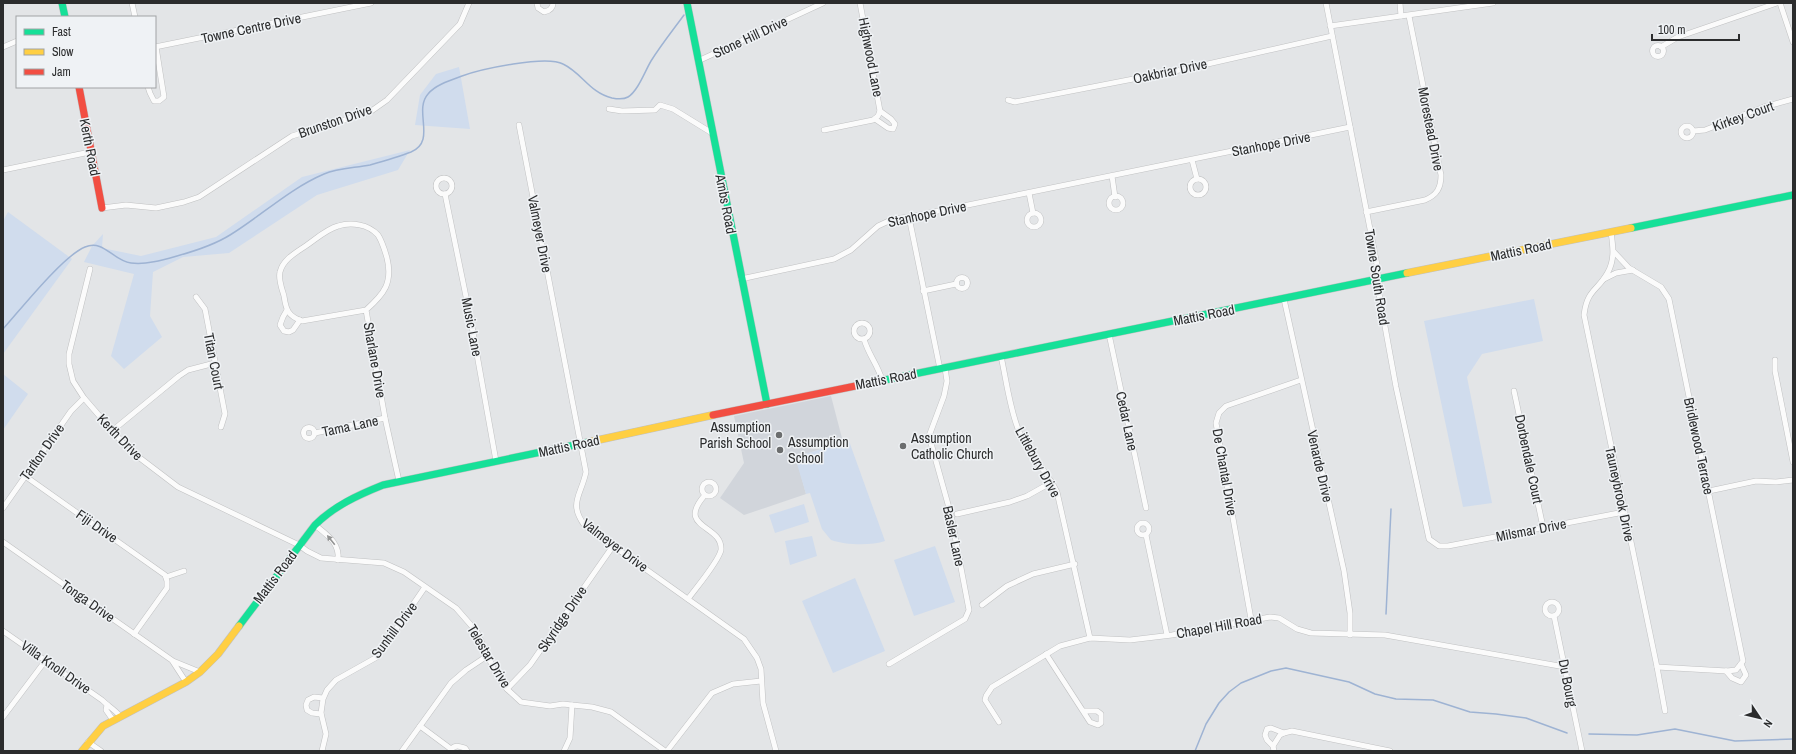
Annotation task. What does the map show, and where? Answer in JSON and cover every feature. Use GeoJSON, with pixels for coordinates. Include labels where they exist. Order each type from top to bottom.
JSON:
{"type":"FeatureCollection","features":[{"type":"Feature","properties":{"kind":"main road"},"geometry":{"type":"LineString","coordinates":[[62,3],[65,16]]}},
{"type":"Feature","properties":{"kind":"main road","name":"Ambs Road"},"geometry":{"type":"LineString","coordinates":[[687,3],[767,404]]}},
{"type":"Feature","properties":{"kind":"main road","name":"Kerth Road"},"geometry":{"type":"LineString","coordinates":[[79,88],[90,152],[102,208]]}},
{"type":"Feature","properties":{"kind":"main road","name":"Mattis Road"},"geometry":{"type":"LineString","coordinates":[[82,751],[103,726],[186,682],[200,672],[218,654],[315,525],[333,509],[356,495],[372,488],[399,481],[882,380],[1793,195]]}},
{"type":"Feature","properties":{"kind":"street"},"geometry":{"type":"LineString","coordinates":[[132,3],[135,16]]}},
{"type":"Feature","properties":{"kind":"street","name":"Towne Centre Drive"},"geometry":{"type":"LineString","coordinates":[[156,47],[369,3]]}},
{"type":"Feature","properties":{"kind":"street","name":"Brunston Drive"},"geometry":{"type":"LineString","coordinates":[[102,208],[126,204],[156,208],[199,197],[292,136],[370,112],[387,100],[460,24],[469,3]]}},
{"type":"Feature","properties":{"kind":"street"},"geometry":{"type":"LineString","coordinates":[[537,3],[538,8],[544,12],[553,8],[554,3]]}},
{"type":"Feature","properties":{"kind":"street","name":"Stone Hill Drive"},"geometry":{"type":"LineString","coordinates":[[698,61],[823,3]]}},
{"type":"Feature","properties":{"kind":"street","name":"Highwood Lane"},"geometry":{"type":"LineString","coordinates":[[824,130],[878,115],[860,3]]}},
{"type":"Feature","properties":{"kind":"street","name":"Towne South Road"},"geometry":{"type":"LineString","coordinates":[[1326,3],[1378,270],[1378,288],[1396,387],[1429,539],[1439,546]]}},
{"type":"Feature","properties":{"kind":"street"},"geometry":{"type":"LineString","coordinates":[[1400,3],[1401,16]]}},
{"type":"Feature","properties":{"kind":"street"},"geometry":{"type":"LineString","coordinates":[[1330,26],[1409,16],[1473,4],[1493,3]]}},
{"type":"Feature","properties":{"kind":"street"},"geometry":{"type":"LineString","coordinates":[[1661,47],[1678,37],[1779,3],[1793,42]]}},
{"type":"Feature","properties":{"kind":"street","name":"Morestead Drive"},"geometry":{"type":"LineString","coordinates":[[1366,212],[1425,200],[1436,194],[1440,187],[1440,175],[1409,16]]}},
{"type":"Feature","properties":{"kind":"street","name":"Oakbriar Drive"},"geometry":{"type":"LineString","coordinates":[[1008,100],[1015,102],[1190,68],[1332,36]]}},
{"type":"Feature","properties":{"kind":"street"},"geometry":{"type":"LineString","coordinates":[[3,47],[16,40]]}},
{"type":"Feature","properties":{"kind":"street"},"geometry":{"type":"LineString","coordinates":[[148,88],[154,101],[159,101],[164,97],[156,53]]}},
{"type":"Feature","properties":{"kind":"street","name":"Kirkey Court"},"geometry":{"type":"LineString","coordinates":[[1693,131],[1705,130],[1764,107],[1793,99]]}},
{"type":"Feature","properties":{"kind":"street"},"geometry":{"type":"LineString","coordinates":[[609,109],[622,111],[655,110],[660,105],[673,109],[712,133]]}},
{"type":"Feature","properties":{"kind":"street","name":"Valmeyer Drive"},"geometry":{"type":"LineString","coordinates":[[519,125],[586,472],[576,505],[577,516],[584,526],[744,639],[757,658],[761,669],[763,703],[776,751]]}},
{"type":"Feature","properties":{"kind":"street","name":"Stanhope Drive"},"geometry":{"type":"LineString","coordinates":[[742,279],[834,259],[851,250],[878,226],[893,219],[1029,193],[1350,127]]}},
{"type":"Feature","properties":{"kind":"street"},"geometry":{"type":"LineString","coordinates":[[3,170],[90,152]]}},
{"type":"Feature","properties":{"kind":"street"},"geometry":{"type":"LineString","coordinates":[[1192,160],[1197,179]]}},
{"type":"Feature","properties":{"kind":"street"},"geometry":{"type":"LineString","coordinates":[[1112,176],[1115,197]]}},
{"type":"Feature","properties":{"kind":"street"},"geometry":{"type":"LineString","coordinates":[[1029,193],[1033,212]]}},
{"type":"Feature","properties":{"kind":"street","name":"Music Lane"},"geometry":{"type":"LineString","coordinates":[[445,194],[471,321],[496,461]]}},
{"type":"Feature","properties":{"kind":"street"},"geometry":{"type":"LineString","coordinates":[[909,217],[923,291],[943,368]]}},
{"type":"Feature","properties":{"kind":"street","name":"Sharlane Drive"},"geometry":{"type":"LineString","coordinates":[[287,310],[279,273],[284,262],[328,231],[338,226],[352,223],[364,226],[378,235],[385,251],[389,268],[389,280],[382,295],[366,310],[385,418],[399,481]]}},
{"type":"Feature","properties":{"kind":"street","name":"Tauneybrook Drive"},"geometry":{"type":"LineString","coordinates":[[1611,232],[1614,252],[1608,272],[1587,297],[1584,315],[1665,711]]}},
{"type":"Feature","properties":{"kind":"street","name":"Bridlewood Terrace"},"geometry":{"type":"LineString","coordinates":[[1614,252],[1629,268],[1661,287],[1668,299],[1709,491],[1743,661],[1741,664],[1746,675],[1741,682],[1732,678],[1726,671]]}},
{"type":"Feature","properties":{"kind":"street","name":"Kerth Drive"},"geometry":{"type":"LineString","coordinates":[[90,269],[69,354],[69,364],[73,381],[84,398],[133,454],[178,487],[299,545]]}},
{"type":"Feature","properties":{"kind":"street","name":"Tauneybrook Drive"},"geometry":{"type":"LineString","coordinates":[[1601,281],[1616,273],[1633,270]]}},
{"type":"Feature","properties":{"kind":"street"},"geometry":{"type":"LineString","coordinates":[[923,291],[956,284]]}},
{"type":"Feature","properties":{"kind":"street","name":"Titan Court"},"geometry":{"type":"LineString","coordinates":[[196,297],[205,309],[225,414],[221,427]]}},
{"type":"Feature","properties":{"kind":"street","name":"Venarde Drive"},"geometry":{"type":"LineString","coordinates":[[1284,299],[1344,571],[1350,613],[1350,635]]}},
{"type":"Feature","properties":{"kind":"street"},"geometry":{"type":"LineString","coordinates":[[300,320],[293,330],[289,332],[284,331],[280,326],[282,317],[287,310],[294,318],[300,320],[366,310]]}},
{"type":"Feature","properties":{"kind":"street","name":"Cedar Lane"},"geometry":{"type":"LineString","coordinates":[[1109,334],[1146,508]]}},
{"type":"Feature","properties":{"kind":"street"},"geometry":{"type":"LineString","coordinates":[[864,339],[867,349],[877,365],[882,380]]}},
{"type":"Feature","properties":{"kind":"street","name":"Littlebury Drive"},"geometry":{"type":"LineString","coordinates":[[1001,356],[1017,426],[1028,449],[1052,482],[1060,503],[1075,564],[1090,638]]}},
{"type":"Feature","properties":{"kind":"street"},"geometry":{"type":"LineString","coordinates":[[1775,360],[1775,371],[1793,462]]}},
{"type":"Feature","properties":{"kind":"street"},"geometry":{"type":"LineString","coordinates":[[112,431],[188,370],[215,363]]}},
{"type":"Feature","properties":{"kind":"street","name":"Basler Lane"},"geometry":{"type":"LineString","coordinates":[[889,664],[965,619],[969,610],[950,516],[929,436],[944,396],[947,381],[943,368]]}},
{"type":"Feature","properties":{"kind":"street","name":"De Chantal Drive"},"geometry":{"type":"LineString","coordinates":[[1251,619],[1216,423],[1219,413],[1226,406],[1301,380]]}},
{"type":"Feature","properties":{"kind":"street","name":"Dorbendale Court"},"geometry":{"type":"LineString","coordinates":[[1514,391],[1544,528]]}},
{"type":"Feature","properties":{"kind":"street","name":"Tarlton Drive"},"geometry":{"type":"LineString","coordinates":[[3,508],[71,410],[84,398]]}},
{"type":"Feature","properties":{"kind":"street","name":"Tama Lane"},"geometry":{"type":"LineString","coordinates":[[315,433],[385,418]]}},
{"type":"Feature","properties":{"kind":"street","name":"Fiji Drive"},"geometry":{"type":"LineString","coordinates":[[25,476],[166,577]]}},
{"type":"Feature","properties":{"kind":"street"},"geometry":{"type":"LineString","coordinates":[[1709,491],[1756,481],[1776,482],[1793,480]]}},
{"type":"Feature","properties":{"kind":"street"},"geometry":{"type":"LineString","coordinates":[[957,514],[1010,502],[1027,496],[1052,482]]}},
{"type":"Feature","properties":{"kind":"street"},"geometry":{"type":"LineString","coordinates":[[688,599],[718,557],[721,548],[718,539],[698,522],[695,512],[696,505],[705,495]]}},
{"type":"Feature","properties":{"kind":"street","name":"Milsmar Drive"},"geometry":{"type":"LineString","coordinates":[[1439,546],[1448,546],[1624,512]]}},
{"type":"Feature","properties":{"kind":"street"},"geometry":{"type":"LineString","coordinates":[[315,525],[330,537],[339,550],[338,560]]}},
{"type":"Feature","properties":{"kind":"street"},"geometry":{"type":"LineString","coordinates":[[1146,535],[1167,635]]}},
{"type":"Feature","properties":{"kind":"street","name":"Tonga Drive"},"geometry":{"type":"LineString","coordinates":[[3,542],[173,661],[200,672]]}},
{"type":"Feature","properties":{"kind":"street","name":"Telestar Drive"},"geometry":{"type":"LineString","coordinates":[[299,545],[321,558],[362,560],[384,563],[404,572],[456,608],[477,632],[496,674],[507,689],[521,702],[550,706],[563,704],[592,707],[611,712],[666,751]]}},
{"type":"Feature","properties":{"kind":"street","name":"Skyridge Drive"},"geometry":{"type":"LineString","coordinates":[[507,689],[530,665],[613,546]]}},
{"type":"Feature","properties":{"kind":"street"},"geometry":{"type":"LineString","coordinates":[[982,605],[1007,586],[1034,574],[1075,564]]}},
{"type":"Feature","properties":{"kind":"street"},"geometry":{"type":"LineString","coordinates":[[134,634],[167,588],[166,577],[184,571]]}},
{"type":"Feature","properties":{"kind":"street","name":"Sunhill Drive"},"geometry":{"type":"LineString","coordinates":[[322,751],[326,734],[321,714],[327,690],[336,680],[377,657],[425,587]]}},
{"type":"Feature","properties":{"kind":"street","name":"Du Bourg"},"geometry":{"type":"LineString","coordinates":[[1554,616],[1582,751]]}},
{"type":"Feature","properties":{"kind":"street","name":"Chapel Hill Road"},"geometry":{"type":"LineString","coordinates":[[999,722],[986,704],[986,696],[992,687],[1001,680],[1060,646],[1090,638],[1130,640],[1270,617],[1279,618],[1297,629],[1311,633],[1385,635],[1565,668]]}},
{"type":"Feature","properties":{"kind":"street","name":"Villa Knoll Drive"},"geometry":{"type":"LineString","coordinates":[[3,631],[46,660],[107,705],[112,706],[120,716]]}},
{"type":"Feature","properties":{"kind":"street"},"geometry":{"type":"LineString","coordinates":[[1046,654],[1084,711]]}},
{"type":"Feature","properties":{"kind":"street"},"geometry":{"type":"LineString","coordinates":[[402,751],[451,683],[466,670],[488,656]]}},
{"type":"Feature","properties":{"kind":"street"},"geometry":{"type":"LineString","coordinates":[[3,717],[46,660]]}},
{"type":"Feature","properties":{"kind":"street","name":"Tonga Drive"},"geometry":{"type":"LineString","coordinates":[[173,661],[186,682]]}},
{"type":"Feature","properties":{"kind":"street"},"geometry":{"type":"LineString","coordinates":[[1657,667],[1726,671],[1736,670],[1741,664]]}},
{"type":"Feature","properties":{"kind":"street"},"geometry":{"type":"LineString","coordinates":[[666,751],[712,693],[734,684],[761,681]]}},
{"type":"Feature","properties":{"kind":"street"},"geometry":{"type":"LineString","coordinates":[[321,714],[312,713],[307,710],[306,705],[308,700],[314,697],[324,698]]}},
{"type":"Feature","properties":{"kind":"street","name":"Villa Knoll Drive"},"geometry":{"type":"LineString","coordinates":[[107,705],[106,710],[113,720]]}},
{"type":"Feature","properties":{"kind":"street"},"geometry":{"type":"LineString","coordinates":[[564,751],[570,738],[572,705]]}},
{"type":"Feature","properties":{"kind":"street"},"geometry":{"type":"LineString","coordinates":[[420,726],[451,750],[458,745],[465,748],[467,751]]}},
{"type":"Feature","properties":{"kind":"street"},"geometry":{"type":"LineString","coordinates":[[1284,733],[1274,728],[1267,729],[1265,734],[1267,740],[1274,748],[1280,735],[1292,731],[1390,751]]}},
{"type":"Feature","properties":{"kind":"street"},"geometry":{"type":"LineString","coordinates":[[88,742],[101,751]]}},
{"type":"Feature","properties":{"kind":"shaded area"},"geometry":{"type":"Polygon","coordinates":[[[459,67],[470,129],[415,125],[420,95],[436,74],[459,67]]]}},
{"type":"Feature","properties":{"kind":"shaded area"},"geometry":{"type":"Polygon","coordinates":[[[410,150],[398,170],[317,195],[229,253],[183,257],[153,272],[150,316],[162,337],[124,369],[111,356],[134,274],[84,262],[92,246],[103,234],[102,248],[141,256],[216,237],[302,177],[410,150]]]}},
{"type":"Feature","properties":{"kind":"shaded area"},"geometry":{"type":"Polygon","coordinates":[[[8,212],[72,259],[3,354],[3,221],[8,212]]]}},
{"type":"Feature","properties":{"kind":"shaded area"},"geometry":{"type":"Polygon","coordinates":[[[1534,299],[1543,341],[1482,354],[1467,377],[1492,503],[1463,507],[1424,321],[1534,299]]]}},
{"type":"Feature","properties":{"kind":"shaded area"},"geometry":{"type":"Polygon","coordinates":[[[3,374],[28,394],[3,430],[3,374]]]}},
{"type":"Feature","properties":{"kind":"shaded area","name":"Assumption School"},"geometry":{"type":"Polygon","coordinates":[[[831,396],[843,442],[796,457],[806,494],[744,515],[720,498],[744,463],[734,416],[831,396]]]}},
{"type":"Feature","properties":{"kind":"shaded area"},"geometry":{"type":"Polygon","coordinates":[[[849,441],[885,541],[879,543],[858,544],[843,543],[831,540],[822,529],[810,493],[806,494],[795,457],[849,441]]]}},
{"type":"Feature","properties":{"kind":"shaded area"},"geometry":{"type":"Polygon","coordinates":[[[804,504],[809,522],[775,533],[769,515],[804,504]]]}},
{"type":"Feature","properties":{"kind":"shaded area"},"geometry":{"type":"Polygon","coordinates":[[[812,536],[817,556],[790,565],[785,541],[812,536]]]}},
{"type":"Feature","properties":{"kind":"shaded area"},"geometry":{"type":"Polygon","coordinates":[[[935,546],[955,602],[914,616],[894,560],[935,546]]]}},
{"type":"Feature","properties":{"kind":"shaded area"},"geometry":{"type":"Polygon","coordinates":[[[855,578],[885,651],[833,673],[802,601],[855,578]]]}},
{"type":"Feature","properties":{"kind":"waterway"},"geometry":{"type":"LineString","coordinates":[[3,329],[54,272],[76,252],[85,247],[92,245],[98,246],[119,259],[131,263],[154,262],[184,254],[224,239],[242,228],[299,187],[324,174],[341,169],[370,165],[411,152],[419,147],[423,141],[423,109],[424,101],[428,94],[439,85],[453,79],[471,73],[513,64],[543,61],[555,62],[563,64],[576,72],[598,92],[616,99],[626,98],[635,90],[655,55],[684,15]]}},
{"type":"Feature","properties":{"kind":"waterway"},"geometry":{"type":"LineString","coordinates":[[1386,614],[1391,509]]}},
{"type":"Feature","properties":{"kind":"waterway"},"geometry":{"type":"LineString","coordinates":[[1195,751],[1206,724],[1219,703],[1229,692],[1241,683],[1271,671],[1286,668],[1349,682],[1375,694],[1396,699],[1433,700],[1470,712],[1526,718],[1567,733]]}},
{"type":"Feature","properties":{"kind":"waterway"},"geometry":{"type":"LineString","coordinates":[[1589,734],[1637,735],[1675,729],[1735,741],[1793,739]]}},
{"type":"Feature","properties":{"kind":"traffic: fast"},"geometry":{"type":"LineString","coordinates":[[62,3],[65,16]]}},
{"type":"Feature","properties":{"kind":"traffic: fast"},"geometry":{"type":"LineString","coordinates":[[687,3],[767,404]]}},
{"type":"Feature","properties":{"kind":"traffic: fast"},"geometry":{"type":"LineString","coordinates":[[1631,228],[1793,195]]}},
{"type":"Feature","properties":{"kind":"traffic: fast"},"geometry":{"type":"LineString","coordinates":[[875,382],[1407,273]]}},
{"type":"Feature","properties":{"kind":"traffic: fast"},"geometry":{"type":"LineString","coordinates":[[239,626],[315,525],[330,512],[364,493],[383,485],[589,442]]}},
{"type":"Feature","properties":{"kind":"traffic: slow"},"geometry":{"type":"LineString","coordinates":[[1407,273],[1631,228]]}},
{"type":"Feature","properties":{"kind":"traffic: slow"},"geometry":{"type":"LineString","coordinates":[[589,442],[713,415]]}},
{"type":"Feature","properties":{"kind":"traffic: slow"},"geometry":{"type":"LineString","coordinates":[[82,751],[103,726],[186,682],[200,672],[218,654],[239,626]]}},
{"type":"Feature","properties":{"kind":"traffic: jam"},"geometry":{"type":"LineString","coordinates":[[79,88],[102,208]]}},
{"type":"Feature","properties":{"kind":"traffic: jam"},"geometry":{"type":"LineString","coordinates":[[713,415],[875,382]]}},
{"type":"Feature","properties":{"kind":"place","name":"Assumption Parish School"},"geometry":{"type":"Point","coordinates":[779,435]}},
{"type":"Feature","properties":{"kind":"place","name":"Assumption Catholic Church"},"geometry":{"type":"Point","coordinates":[903,446]}},
{"type":"Feature","properties":{"kind":"place","name":"Assumption School"},"geometry":{"type":"Point","coordinates":[780,450]}}]}
